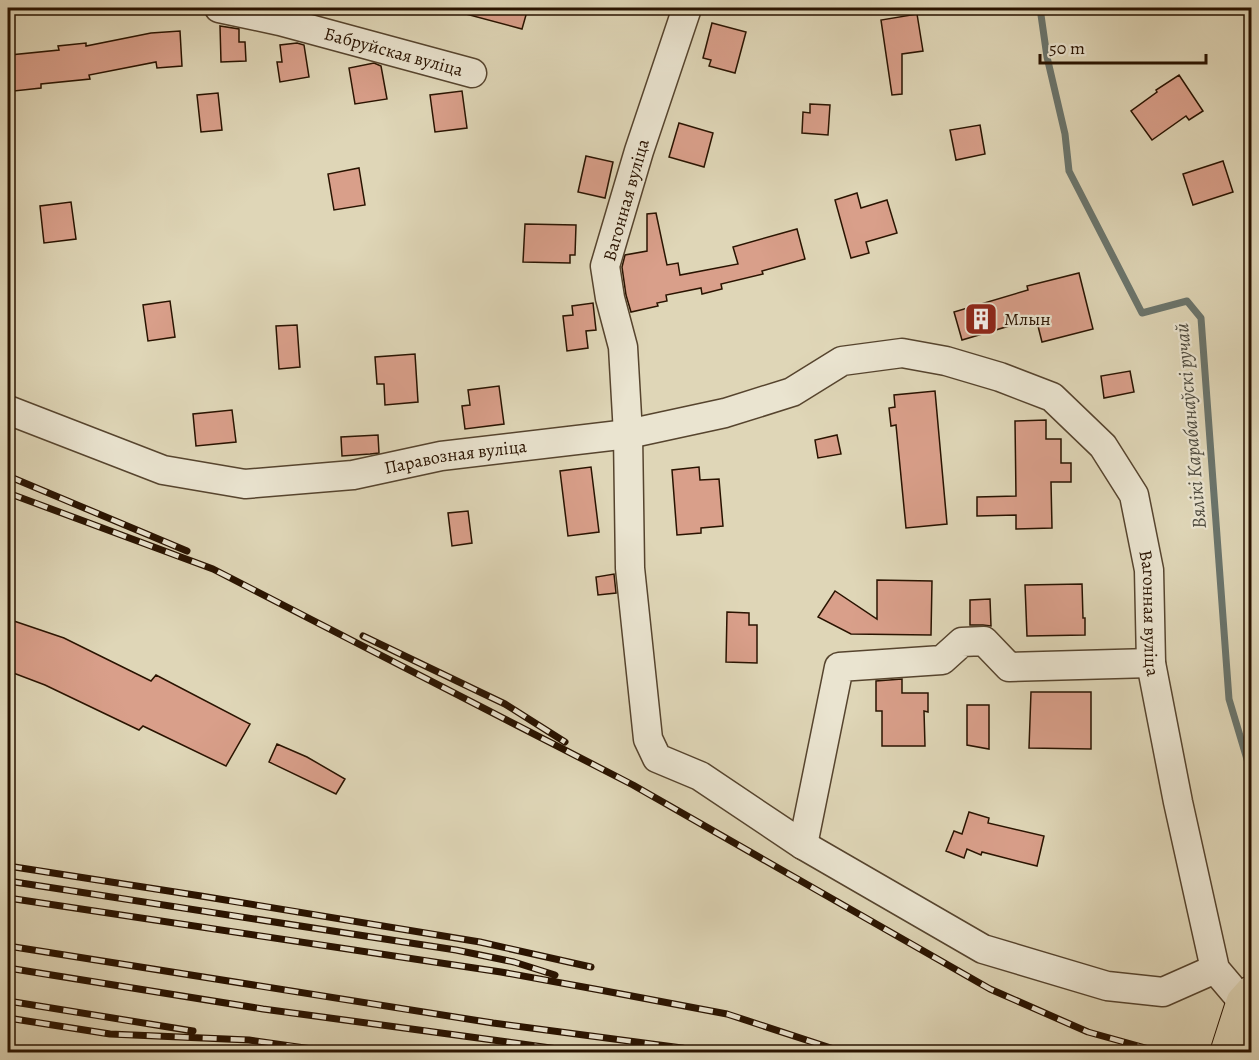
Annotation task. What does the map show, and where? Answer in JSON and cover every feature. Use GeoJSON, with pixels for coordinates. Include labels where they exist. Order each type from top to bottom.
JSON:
{"type":"FeatureCollection","features":[{"type":"Feature","properties":{"kind":"main road"},"geometry":{"type":"LineString","coordinates":[[1227,1053],[1247,997]]}},
{"type":"Feature","properties":{"kind":"street","name":"Бабруйская вуліца"},"geometry":{"type":"LineString","coordinates":[[219,8],[282,14],[472,73]]}},
{"type":"Feature","properties":{"kind":"street","name":"Вагонная вуліца"},"geometry":{"type":"LineString","coordinates":[[687,8],[639,151],[605,266],[610,298],[623,347],[628,434],[630,568],[648,739],[657,758],[700,776],[803,844],[982,949],[1107,986],[1163,992],[1215,969]]}},
{"type":"Feature","properties":{"kind":"street","name":"Вагонная вуліца"},"geometry":{"type":"LineString","coordinates":[[902,353],[989,374],[1053,397],[1103,446],[1134,495],[1149,570],[1151,663],[1178,802],[1215,969],[1247,997]]}},
{"type":"Feature","properties":{"kind":"street","name":"Паравозная вуліца"},"geometry":{"type":"LineString","coordinates":[[8,410],[163,470],[245,484],[352,475],[441,456],[628,434],[725,413],[792,392],[842,361],[902,353]]}},
{"type":"Feature","properties":{"kind":"street"},"geometry":{"type":"LineString","coordinates":[[803,844],[839,667],[942,660],[962,642],[984,641],[1009,667],[1151,663]]}},
{"type":"Feature","properties":{"kind":"building"},"geometry":{"type":"Polygon","coordinates":[[[463,8],[528,8],[522,29],[462,13],[463,8]]]}},
{"type":"Feature","properties":{"kind":"building"},"geometry":{"type":"Polygon","coordinates":[[[917,14],[923,51],[902,54],[902,94],[892,95],[881,20],[917,14]]]}},
{"type":"Feature","properties":{"kind":"building"},"geometry":{"type":"Polygon","coordinates":[[[712,23],[746,32],[735,73],[709,66],[711,60],[703,58],[712,23]]]}},
{"type":"Feature","properties":{"kind":"building"},"geometry":{"type":"Polygon","coordinates":[[[220,26],[239,29],[239,42],[245,42],[246,61],[221,62],[220,26]]]}},
{"type":"Feature","properties":{"kind":"building"},"geometry":{"type":"Polygon","coordinates":[[[180,31],[182,66],[157,68],[156,62],[89,75],[90,79],[41,84],[41,88],[14,91],[10,55],[59,50],[58,46],[86,43],[86,46],[151,33],[180,31]]]}},
{"type":"Feature","properties":{"kind":"building"},"geometry":{"type":"Polygon","coordinates":[[[297,43],[304,45],[309,77],[280,82],[277,62],[282,62],[280,45],[297,43]]]}},
{"type":"Feature","properties":{"kind":"building"},"geometry":{"type":"Polygon","coordinates":[[[374,63],[381,66],[387,99],[355,104],[349,68],[374,63]]]}},
{"type":"Feature","properties":{"kind":"building"},"geometry":{"type":"Polygon","coordinates":[[[1179,75],[1203,111],[1189,120],[1186,116],[1152,140],[1131,111],[1179,75]]]}},
{"type":"Feature","properties":{"kind":"building"},"geometry":{"type":"Polygon","coordinates":[[[462,91],[467,128],[435,132],[430,95],[462,91]]]}},
{"type":"Feature","properties":{"kind":"building"},"geometry":{"type":"Polygon","coordinates":[[[218,93],[222,130],[201,132],[197,95],[218,93]]]}},
{"type":"Feature","properties":{"kind":"building"},"geometry":{"type":"Polygon","coordinates":[[[810,104],[830,105],[828,135],[802,133],[803,112],[810,113],[810,104]]]}},
{"type":"Feature","properties":{"kind":"building"},"geometry":{"type":"Polygon","coordinates":[[[679,123],[713,133],[704,167],[669,157],[679,123]]]}},
{"type":"Feature","properties":{"kind":"building"},"geometry":{"type":"Polygon","coordinates":[[[980,125],[985,154],[956,160],[950,130],[980,125]]]}},
{"type":"Feature","properties":{"kind":"building"},"geometry":{"type":"Polygon","coordinates":[[[586,156],[613,162],[605,198],[578,192],[586,156]]]}},
{"type":"Feature","properties":{"kind":"building"},"geometry":{"type":"Polygon","coordinates":[[[1223,161],[1233,192],[1193,205],[1183,174],[1223,161]]]}},
{"type":"Feature","properties":{"kind":"building"},"geometry":{"type":"Polygon","coordinates":[[[359,168],[365,205],[334,210],[328,174],[359,168]]]}},
{"type":"Feature","properties":{"kind":"building"},"geometry":{"type":"Polygon","coordinates":[[[857,193],[861,208],[887,200],[897,233],[866,242],[869,253],[851,258],[835,200],[857,193]]]}},
{"type":"Feature","properties":{"kind":"building"},"geometry":{"type":"Polygon","coordinates":[[[71,202],[76,239],[44,243],[40,206],[71,202]]]}},
{"type":"Feature","properties":{"kind":"building"},"geometry":{"type":"Polygon","coordinates":[[[656,213],[667,265],[678,263],[680,275],[738,264],[733,247],[797,229],[805,259],[762,271],[763,274],[721,284],[722,289],[702,294],[701,288],[666,295],[667,301],[657,303],[658,306],[631,312],[622,267],[625,255],[647,251],[647,214],[656,213]]]}},
{"type":"Feature","properties":{"kind":"building"},"geometry":{"type":"Polygon","coordinates":[[[525,224],[576,225],[575,255],[570,255],[570,263],[523,262],[525,224]]]}},
{"type":"Feature","properties":{"kind":"building"},"geometry":{"type":"Polygon","coordinates":[[[1079,273],[1093,329],[1042,342],[1036,318],[962,340],[954,312],[1028,290],[1027,286],[1079,273]]]}},
{"type":"Feature","properties":{"kind":"building"},"geometry":{"type":"Polygon","coordinates":[[[170,301],[175,337],[148,341],[143,305],[170,301]]]}},
{"type":"Feature","properties":{"kind":"building"},"geometry":{"type":"Polygon","coordinates":[[[593,303],[596,330],[586,331],[588,348],[567,351],[563,316],[573,315],[572,306],[593,303]]]}},
{"type":"Feature","properties":{"kind":"building"},"geometry":{"type":"Polygon","coordinates":[[[297,325],[300,367],[279,369],[276,326],[297,325]]]}},
{"type":"Feature","properties":{"kind":"building"},"geometry":{"type":"Polygon","coordinates":[[[415,354],[418,402],[385,405],[384,384],[377,384],[375,357],[415,354]]]}},
{"type":"Feature","properties":{"kind":"building"},"geometry":{"type":"Polygon","coordinates":[[[1130,371],[1134,392],[1104,398],[1101,376],[1130,371]]]}},
{"type":"Feature","properties":{"kind":"building"},"geometry":{"type":"Polygon","coordinates":[[[499,386],[504,424],[465,429],[462,406],[470,405],[468,390],[499,386]]]}},
{"type":"Feature","properties":{"kind":"building"},"geometry":{"type":"Polygon","coordinates":[[[935,391],[947,524],[906,528],[896,425],[891,426],[889,408],[895,407],[894,395],[935,391]]]}},
{"type":"Feature","properties":{"kind":"building"},"geometry":{"type":"Polygon","coordinates":[[[232,410],[236,442],[196,446],[193,414],[232,410]]]}},
{"type":"Feature","properties":{"kind":"building"},"geometry":{"type":"Polygon","coordinates":[[[1046,420],[1046,439],[1061,439],[1061,463],[1071,463],[1071,482],[1051,482],[1052,528],[1016,529],[1016,515],[977,516],[977,497],[1016,496],[1015,421],[1046,420]]]}},
{"type":"Feature","properties":{"kind":"building"},"geometry":{"type":"Polygon","coordinates":[[[378,435],[379,453],[342,456],[341,437],[378,435]]]}},
{"type":"Feature","properties":{"kind":"building"},"geometry":{"type":"Polygon","coordinates":[[[837,435],[841,454],[818,458],[815,440],[837,435]]]}},
{"type":"Feature","properties":{"kind":"building"},"geometry":{"type":"Polygon","coordinates":[[[591,467],[599,532],[568,536],[560,471],[591,467]]]}},
{"type":"Feature","properties":{"kind":"building"},"geometry":{"type":"Polygon","coordinates":[[[699,467],[700,480],[719,479],[723,526],[701,528],[701,533],[677,535],[672,470],[699,467]]]}},
{"type":"Feature","properties":{"kind":"building"},"geometry":{"type":"Polygon","coordinates":[[[468,511],[472,543],[452,546],[448,513],[468,511]]]}},
{"type":"Feature","properties":{"kind":"building"},"geometry":{"type":"Polygon","coordinates":[[[614,574],[616,593],[598,595],[596,577],[614,574]]]}},
{"type":"Feature","properties":{"kind":"building"},"geometry":{"type":"Polygon","coordinates":[[[877,580],[932,581],[931,635],[851,634],[818,617],[835,591],[877,619],[877,580]]]}},
{"type":"Feature","properties":{"kind":"building"},"geometry":{"type":"Polygon","coordinates":[[[1082,584],[1085,635],[1027,636],[1025,585],[1082,584]]]}},
{"type":"Feature","properties":{"kind":"building"},"geometry":{"type":"Polygon","coordinates":[[[990,599],[991,626],[970,625],[970,600],[990,599]]]}},
{"type":"Feature","properties":{"kind":"building"},"geometry":{"type":"Polygon","coordinates":[[[727,612],[749,613],[749,625],[757,625],[757,663],[726,662],[727,612]]]}},
{"type":"Feature","properties":{"kind":"building"},"geometry":{"type":"Polygon","coordinates":[[[8,619],[64,638],[151,681],[156,675],[250,724],[226,766],[143,726],[139,730],[45,685],[8,671],[8,619]]]}},
{"type":"Feature","properties":{"kind":"building"},"geometry":{"type":"Polygon","coordinates":[[[902,679],[902,693],[928,693],[928,712],[924,711],[925,746],[882,746],[882,711],[876,711],[876,681],[902,679]]]}},
{"type":"Feature","properties":{"kind":"building"},"geometry":{"type":"Polygon","coordinates":[[[1031,692],[1091,692],[1091,749],[1029,748],[1031,692]]]}},
{"type":"Feature","properties":{"kind":"building"},"geometry":{"type":"Polygon","coordinates":[[[967,705],[989,705],[989,749],[967,745],[967,705]]]}},
{"type":"Feature","properties":{"kind":"building"},"geometry":{"type":"Polygon","coordinates":[[[277,744],[307,757],[345,779],[336,794],[269,762],[277,744]]]}},
{"type":"Feature","properties":{"kind":"building"},"geometry":{"type":"Polygon","coordinates":[[[969,812],[989,818],[988,823],[1044,836],[1037,866],[982,852],[981,855],[967,849],[964,858],[946,851],[954,831],[962,834],[969,812]]]}},
{"type":"Feature","properties":{"kind":"waterway","name":"Вялікі Карабанаўскі ручай"},"geometry":{"type":"LineString","coordinates":[[1040,8],[1047,57],[1065,134],[1069,171],[1142,313],[1187,301],[1201,318],[1229,699],[1252,776]]}},
{"type":"Feature","properties":{"kind":"railway"},"geometry":{"type":"LineString","coordinates":[[8,476],[187,551]]}},
{"type":"Feature","properties":{"kind":"railway"},"geometry":{"type":"LineString","coordinates":[[8,493],[213,569],[633,785],[990,989],[1088,1032],[1160,1052]]}},
{"type":"Feature","properties":{"kind":"railway"},"geometry":{"type":"LineString","coordinates":[[363,636],[505,704],[565,742]]}},
{"type":"Feature","properties":{"kind":"railway"},"geometry":{"type":"LineString","coordinates":[[8,866],[480,942],[591,967]]}},
{"type":"Feature","properties":{"kind":"railway"},"geometry":{"type":"LineString","coordinates":[[8,881],[456,950],[514,962],[555,975]]}},
{"type":"Feature","properties":{"kind":"railway"},"geometry":{"type":"LineString","coordinates":[[8,898],[501,972],[600,990],[727,1014],[843,1052]]}},
{"type":"Feature","properties":{"kind":"railway"},"geometry":{"type":"LineString","coordinates":[[8,946],[493,1023],[698,1052]]}},
{"type":"Feature","properties":{"kind":"railway"},"geometry":{"type":"LineString","coordinates":[[8,968],[263,1009],[579,1052]]}},
{"type":"Feature","properties":{"kind":"railway"},"geometry":{"type":"LineString","coordinates":[[8,1001],[193,1031]]}},
{"type":"Feature","properties":{"kind":"railway"},"geometry":{"type":"LineString","coordinates":[[8,1018],[110,1034],[249,1040],[333,1052]]}},
{"type":"Feature","properties":{"kind":"railway"},"geometry":{"type":"LineString","coordinates":[[8,1052],[13,1052]]}},
{"type":"Feature","properties":{"kind":"place","name":"Млын"},"geometry":{"type":"Point","coordinates":[981,319]}}]}
